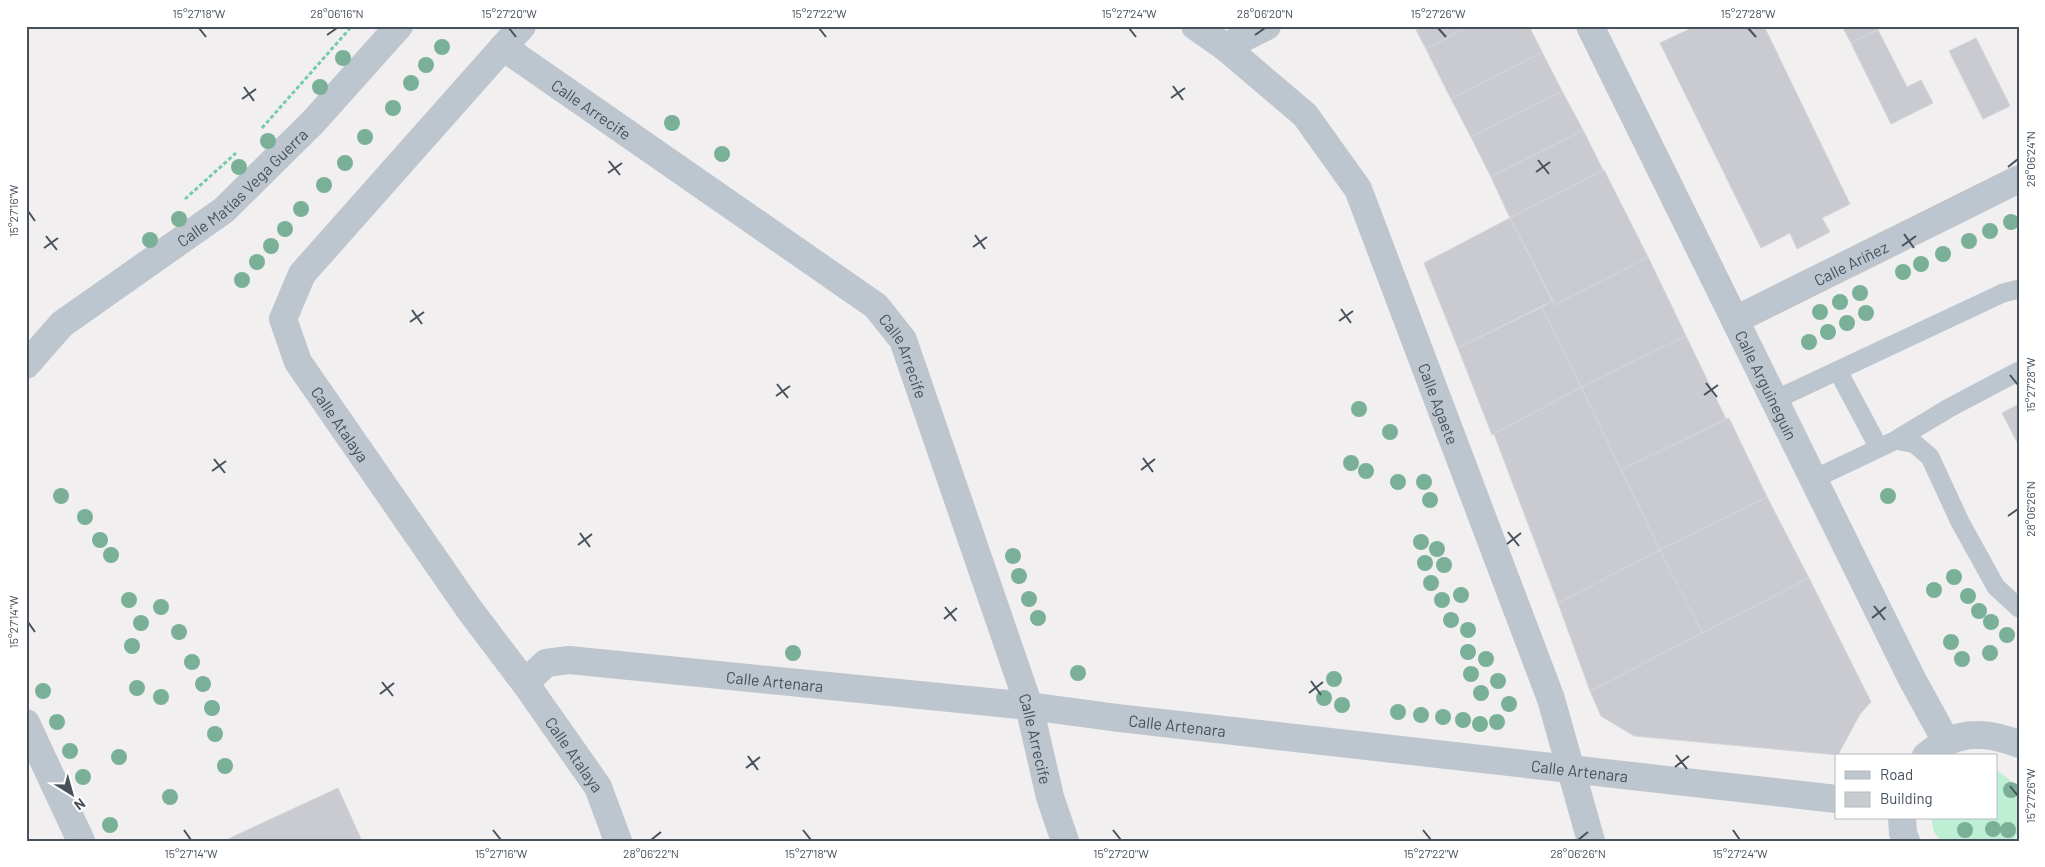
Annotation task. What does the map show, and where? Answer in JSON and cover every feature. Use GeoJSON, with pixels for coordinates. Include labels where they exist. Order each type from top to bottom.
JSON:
{"type":"FeatureCollection","features":[{"type":"Feature","properties":{"kind":"street","name":"Calle Matías Vega Guerra"},"geometry":{"type":"LineString","coordinates":[[26,364],[62,324],[224,210],[314,121],[400,26]]}},
{"type":"Feature","properties":{"kind":"street","name":"Calle Atalaya"},"geometry":{"type":"LineString","coordinates":[[522,26],[302,274],[283,319],[298,362],[469,609],[525,683],[598,787],[618,841]]}},
{"type":"Feature","properties":{"kind":"street","name":"Calle Agaete"},"geometry":{"type":"LineString","coordinates":[[1195,26],[1225,48],[1305,115],[1358,189],[1551,699],[1591,841]]}},
{"type":"Feature","properties":{"kind":"street"},"geometry":{"type":"LineString","coordinates":[[1225,48],[1267,26]]}},
{"type":"Feature","properties":{"kind":"street","name":"Calle Arguineguín"},"geometry":{"type":"LineString","coordinates":[[1590,26],[1912,679],[1936,749]]}},
{"type":"Feature","properties":{"kind":"street","name":"Calle Arrecife"},"geometry":{"type":"LineString","coordinates":[[503,47],[876,306],[903,340],[1030,706],[1050,796],[1065,841]]}},
{"type":"Feature","properties":{"kind":"street","name":"Calle Aríñez"},"geometry":{"type":"LineString","coordinates":[[1735,320],[1800,286],[2019,179]]}},
{"type":"Feature","properties":{"kind":"street","name":"Calle Matías Vega Guerra"},"geometry":{"type":"LineString","coordinates":[[26,333],[62,324]]}},
{"type":"Feature","properties":{"kind":"street","name":"Calle Artenara"},"geometry":{"type":"LineString","coordinates":[[525,683],[546,663],[569,660],[1030,706],[1118,718],[1835,799]]}},
{"type":"Feature","properties":{"kind":"street"},"geometry":{"type":"LineString","coordinates":[[26,723],[81,841]]}},
{"type":"Feature","properties":{"kind":"street"},"geometry":{"type":"LineString","coordinates":[[1936,749],[1972,734],[1998,736],[2019,744]]}},
{"type":"Feature","properties":{"kind":"street"},"geometry":{"type":"LineString","coordinates":[[1902,820],[1903,833],[1906,841]]}},
{"type":"Feature","properties":{"kind":"lane"},"geometry":{"type":"LineString","coordinates":[[1776,400],[2003,293],[2019,290]]}},
{"type":"Feature","properties":{"kind":"lane"},"geometry":{"type":"LineString","coordinates":[[1838,371],[1888,444]]}},
{"type":"Feature","properties":{"kind":"lane"},"geometry":{"type":"LineString","coordinates":[[1814,479],[1888,444],[1949,408],[2019,371]]}},
{"type":"Feature","properties":{"kind":"lane"},"geometry":{"type":"LineString","coordinates":[[1888,444],[1915,444],[1930,457],[1960,522],[1996,587],[2019,608]]}},
{"type":"Feature","properties":{"kind":"path"},"geometry":{"type":"LineString","coordinates":[[258,132],[352,26]]}},
{"type":"Feature","properties":{"kind":"path"},"geometry":{"type":"LineString","coordinates":[[179,204],[237,152]]}},
{"type":"Feature","properties":{"kind":"green space"},"geometry":{"type":"Polygon","coordinates":[[[1998,771],[2015,786],[2019,793],[2019,831],[2013,841],[1941,841],[1934,832],[1931,820],[1998,820],[1998,771]]]}},
{"type":"Feature","properties":{"kind":"building"},"geometry":{"type":"Polygon","coordinates":[[[1414,26],[1469,26],[1426,49],[1414,26]]]}},
{"type":"Feature","properties":{"kind":"building"},"geometry":{"type":"Polygon","coordinates":[[[1469,26],[1529,26],[1542,52],[1451,99],[1426,49],[1469,26]]]}},
{"type":"Feature","properties":{"kind":"building"},"geometry":{"type":"Polygon","coordinates":[[[1696,26],[1764,26],[1850,204],[1822,218],[1830,232],[1797,249],[1790,233],[1761,248],[1660,43],[1696,26]]]}},
{"type":"Feature","properties":{"kind":"building"},"geometry":{"type":"Polygon","coordinates":[[[1842,26],[1885,26],[1851,43],[1842,26]]]}},
{"type":"Feature","properties":{"kind":"building"},"geometry":{"type":"Polygon","coordinates":[[[1878,30],[1907,87],[1921,80],[1933,103],[1891,124],[1851,43],[1878,30]]]}},
{"type":"Feature","properties":{"kind":"building"},"geometry":{"type":"Polygon","coordinates":[[[1976,38],[2010,106],[1983,119],[1949,51],[1976,38]]]}},
{"type":"Feature","properties":{"kind":"building"},"geometry":{"type":"Polygon","coordinates":[[[1542,52],[1562,91],[1471,137],[1451,99],[1542,52]]]}},
{"type":"Feature","properties":{"kind":"building"},"geometry":{"type":"Polygon","coordinates":[[[1562,91],[1583,130],[1491,177],[1471,137],[1562,91]]]}},
{"type":"Feature","properties":{"kind":"building"},"geometry":{"type":"Polygon","coordinates":[[[1583,130],[1603,170],[1510,218],[1491,177],[1583,130]]]}},
{"type":"Feature","properties":{"kind":"building"},"geometry":{"type":"Polygon","coordinates":[[[1604,170],[1648,257],[1555,305],[1510,218],[1604,170]]]}},
{"type":"Feature","properties":{"kind":"building"},"geometry":{"type":"Polygon","coordinates":[[[1510,218],[1552,301],[1458,348],[1424,263],[1510,218]]]}},
{"type":"Feature","properties":{"kind":"building"},"geometry":{"type":"Polygon","coordinates":[[[1648,257],[1686,336],[1581,387],[1542,307],[1552,301],[1555,305],[1648,257]]]}},
{"type":"Feature","properties":{"kind":"building"},"geometry":{"type":"Polygon","coordinates":[[[1542,307],[1581,387],[1492,435],[1458,348],[1542,307]]]}},
{"type":"Feature","properties":{"kind":"building"},"geometry":{"type":"Polygon","coordinates":[[[1686,336],[1726,419],[1621,470],[1581,387],[1686,336]]]}},
{"type":"Feature","properties":{"kind":"building"},"geometry":{"type":"Polygon","coordinates":[[[1581,387],[1660,550],[1558,603],[1494,434],[1581,387]]]}},
{"type":"Feature","properties":{"kind":"building"},"geometry":{"type":"Polygon","coordinates":[[[2019,404],[2019,446],[2002,413],[2019,404]]]}},
{"type":"Feature","properties":{"kind":"building"},"geometry":{"type":"Polygon","coordinates":[[[1729,418],[1767,497],[1660,550],[1621,470],[1729,418]]]}},
{"type":"Feature","properties":{"kind":"building"},"geometry":{"type":"Polygon","coordinates":[[[1767,497],[1809,578],[1702,633],[1660,550],[1767,497]]]}},
{"type":"Feature","properties":{"kind":"building"},"geometry":{"type":"Polygon","coordinates":[[[1660,550],[1702,633],[1590,691],[1558,603],[1660,550]]]}},
{"type":"Feature","properties":{"kind":"building"},"geometry":{"type":"Polygon","coordinates":[[[1809,578],[1871,702],[1860,714],[1839,754],[1835,755],[1634,736],[1601,716],[1590,691],[1809,578]]]}},
{"type":"Feature","properties":{"kind":"building"},"geometry":{"type":"Polygon","coordinates":[[[338,788],[362,841],[225,841],[230,838],[338,788]]]}}]}
